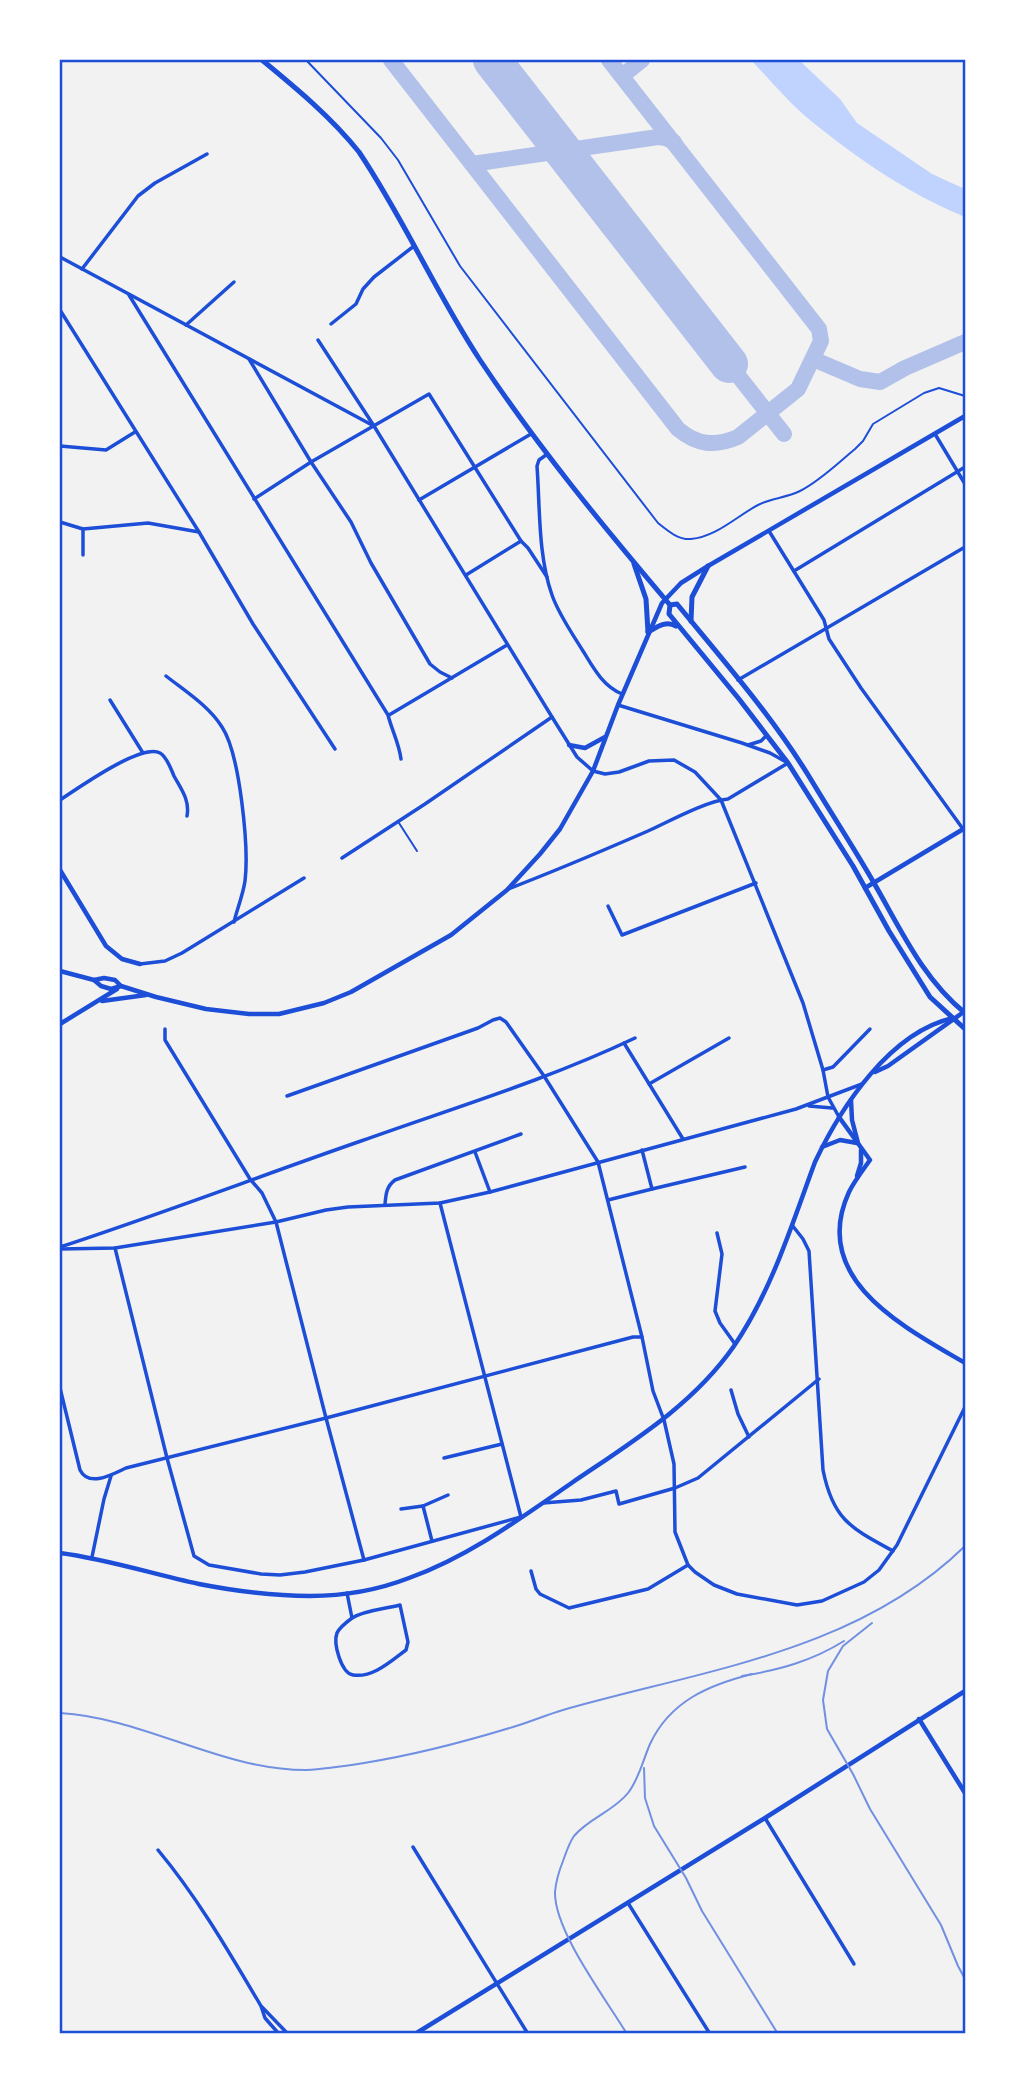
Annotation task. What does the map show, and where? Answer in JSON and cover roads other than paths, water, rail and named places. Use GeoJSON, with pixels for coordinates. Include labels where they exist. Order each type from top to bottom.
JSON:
{"type":"FeatureCollection","features":[{"type":"Feature","properties":{"kind":"main road"},"geometry":{"type":"LineString","coordinates":[[262,60],[304,95],[352,144],[366,163],[478,358],[546,455],[670,605],[669,614],[788,762],[838,841],[908,964],[930,997],[965,1029]]}},
{"type":"Feature","properties":{"kind":"main road"},"geometry":{"type":"LineString","coordinates":[[94,980],[115,980],[121,986],[146,994],[206,1009],[279,1014],[324,1003],[351,992],[451,935],[507,890],[560,829],[593,771],[622,694],[665,599],[681,583],[708,566],[965,416]]}},
{"type":"Feature","properties":{"kind":"main road"},"geometry":{"type":"LineString","coordinates":[[633,561],[646,598],[649,632]]}},
{"type":"Feature","properties":{"kind":"main road"},"geometry":{"type":"LineString","coordinates":[[691,621],[692,597],[708,566]]}},
{"type":"Feature","properties":{"kind":"main road"},"geometry":{"type":"LineString","coordinates":[[670,605],[677,604],[691,621],[808,775],[929,977],[965,1012],[888,1066],[872,1074]]}},
{"type":"Feature","properties":{"kind":"main road"},"geometry":{"type":"LineString","coordinates":[[649,632],[668,623],[681,629]]}},
{"type":"Feature","properties":{"kind":"main road"},"geometry":{"type":"LineString","coordinates":[[569,745],[585,748],[606,737]]}},
{"type":"Feature","properties":{"kind":"main road"},"geometry":{"type":"LineString","coordinates":[[865,888],[964,829]]}},
{"type":"Feature","properties":{"kind":"main road"},"geometry":{"type":"LineString","coordinates":[[60,870],[106,946],[122,959],[140,964]]}},
{"type":"Feature","properties":{"kind":"main road"},"geometry":{"type":"LineString","coordinates":[[60,971],[94,980],[111,989],[121,986]]}},
{"type":"Feature","properties":{"kind":"main road"},"geometry":{"type":"LineString","coordinates":[[60,1024],[121,986]]}},
{"type":"Feature","properties":{"kind":"main road"},"geometry":{"type":"LineString","coordinates":[[98,1001],[146,994]]}},
{"type":"Feature","properties":{"kind":"main road"},"geometry":{"type":"LineString","coordinates":[[60,1553],[92,1557],[200,1584],[310,1596],[346,1593],[386,1585],[420,1574],[465,1552],[664,1420],[702,1385],[735,1344],[765,1292],[821,1147],[851,1099],[887,1056],[939,1021],[953,1018]]}},
{"type":"Feature","properties":{"kind":"main road"},"geometry":{"type":"LineString","coordinates":[[851,1099],[852,1119],[862,1158],[844,1207],[841,1234],[843,1252],[853,1278],[877,1306],[965,1363]]}},
{"type":"Feature","properties":{"kind":"main road"},"geometry":{"type":"LineString","coordinates":[[839,1118],[870,1160],[855,1181]]}},
{"type":"Feature","properties":{"kind":"main road"},"geometry":{"type":"LineString","coordinates":[[821,1147],[841,1140],[858,1143]]}},
{"type":"Feature","properties":{"kind":"main road"},"geometry":{"type":"LineString","coordinates":[[415,2034],[965,1691]]}},
{"type":"Feature","properties":{"kind":"main road"},"geometry":{"type":"LineString","coordinates":[[919,1719],[965,1793]]}},
{"type":"Feature","properties":{"kind":"street"},"geometry":{"type":"LineString","coordinates":[[82,269],[138,196],[155,183],[207,154]]}},
{"type":"Feature","properties":{"kind":"street"},"geometry":{"type":"LineString","coordinates":[[331,324],[356,304],[363,289],[374,277],[414,246]]}},
{"type":"Feature","properties":{"kind":"street"},"geometry":{"type":"LineString","coordinates":[[60,257],[374,426]]}},
{"type":"Feature","properties":{"kind":"street"},"geometry":{"type":"LineString","coordinates":[[186,325],[234,282]]}},
{"type":"Feature","properties":{"kind":"street"},"geometry":{"type":"LineString","coordinates":[[129,295],[388,715],[401,759]]}},
{"type":"Feature","properties":{"kind":"street"},"geometry":{"type":"LineString","coordinates":[[60,310],[199,532],[253,624],[335,749]]}},
{"type":"Feature","properties":{"kind":"street"},"geometry":{"type":"LineString","coordinates":[[318,340],[583,764],[593,771],[605,774],[649,761],[674,760],[695,772],[721,800],[803,1003],[823,1070],[828,1097],[839,1118]]}},
{"type":"Feature","properties":{"kind":"street"},"geometry":{"type":"LineString","coordinates":[[249,359],[351,522],[371,563],[430,664],[452,678]]}},
{"type":"Feature","properties":{"kind":"street"},"geometry":{"type":"LineString","coordinates":[[254,499],[311,462],[429,394],[520,541],[528,548],[547,577]]}},
{"type":"Feature","properties":{"kind":"street"},"geometry":{"type":"LineString","coordinates":[[60,446],[106,450],[135,432]]}},
{"type":"Feature","properties":{"kind":"street"},"geometry":{"type":"LineString","coordinates":[[419,500],[531,434]]}},
{"type":"Feature","properties":{"kind":"street"},"geometry":{"type":"LineString","coordinates":[[935,434],[965,484]]}},
{"type":"Feature","properties":{"kind":"street"},"geometry":{"type":"LineString","coordinates":[[546,455],[539,460],[537,466],[547,577],[559,612],[600,677],[614,691],[622,694]]}},
{"type":"Feature","properties":{"kind":"street"},"geometry":{"type":"LineString","coordinates":[[794,571],[965,467]]}},
{"type":"Feature","properties":{"kind":"street"},"geometry":{"type":"LineString","coordinates":[[60,522],[83,529],[148,523],[199,532]]}},
{"type":"Feature","properties":{"kind":"street"},"geometry":{"type":"LineString","coordinates":[[83,529],[83,555]]}},
{"type":"Feature","properties":{"kind":"street"},"geometry":{"type":"LineString","coordinates":[[769,531],[824,620],[825,630],[861,688],[964,829]]}},
{"type":"Feature","properties":{"kind":"street"},"geometry":{"type":"LineString","coordinates":[[466,575],[520,541]]}},
{"type":"Feature","properties":{"kind":"street"},"geometry":{"type":"LineString","coordinates":[[738,680],[965,547]]}},
{"type":"Feature","properties":{"kind":"street"},"geometry":{"type":"LineString","coordinates":[[388,715],[508,645]]}},
{"type":"Feature","properties":{"kind":"street"},"geometry":{"type":"LineString","coordinates":[[166,676],[215,718],[230,744],[243,813],[247,862],[245,885],[234,922]]}},
{"type":"Feature","properties":{"kind":"street"},"geometry":{"type":"LineString","coordinates":[[110,700],[143,753]]}},
{"type":"Feature","properties":{"kind":"street"},"geometry":{"type":"LineString","coordinates":[[507,890],[727,799],[746,790],[788,762],[748,745],[618,705]]}},
{"type":"Feature","properties":{"kind":"street"},"geometry":{"type":"LineString","coordinates":[[342,858],[552,718]]}},
{"type":"Feature","properties":{"kind":"street"},"geometry":{"type":"LineString","coordinates":[[748,745],[759,742],[767,735]]}},
{"type":"Feature","properties":{"kind":"street"},"geometry":{"type":"LineString","coordinates":[[60,800],[124,761],[143,753],[158,752],[164,757],[187,799],[187,816]]}},
{"type":"Feature","properties":{"kind":"street"},"geometry":{"type":"LineString","coordinates":[[140,964],[165,961],[304,878]]}},
{"type":"Feature","properties":{"kind":"street"},"geometry":{"type":"LineString","coordinates":[[608,906],[622,935],[756,883]]}},
{"type":"Feature","properties":{"kind":"street"},"geometry":{"type":"LineString","coordinates":[[287,1096],[478,1028],[493,1020],[500,1018],[506,1022],[544,1076],[598,1162],[653,1391],[664,1420],[674,1464],[675,1532],[688,1565],[714,1585],[737,1594],[785,1604],[807,1605],[864,1582],[879,1570],[893,1551],[965,1407]]}},
{"type":"Feature","properties":{"kind":"street"},"geometry":{"type":"LineString","coordinates":[[165,1029],[165,1040],[250,1179],[262,1193],[276,1222],[365,1560]]}},
{"type":"Feature","properties":{"kind":"street"},"geometry":{"type":"LineString","coordinates":[[823,1070],[833,1067],[870,1030]]}},
{"type":"Feature","properties":{"kind":"street"},"geometry":{"type":"LineString","coordinates":[[60,1248],[544,1076],[635,1038]]}},
{"type":"Feature","properties":{"kind":"street"},"geometry":{"type":"LineString","coordinates":[[649,1084],[729,1038]]}},
{"type":"Feature","properties":{"kind":"street"},"geometry":{"type":"LineString","coordinates":[[624,1042],[683,1139]]}},
{"type":"Feature","properties":{"kind":"street"},"geometry":{"type":"LineString","coordinates":[[60,1248],[115,1248],[276,1222],[337,1208],[440,1203],[490,1192],[807,1106],[862,1084]]}},
{"type":"Feature","properties":{"kind":"street"},"geometry":{"type":"LineString","coordinates":[[807,1106],[832,1108]]}},
{"type":"Feature","properties":{"kind":"street"},"geometry":{"type":"LineString","coordinates":[[385,1204],[389,1185],[396,1180],[521,1134]]}},
{"type":"Feature","properties":{"kind":"street"},"geometry":{"type":"LineString","coordinates":[[642,1150],[652,1189]]}},
{"type":"Feature","properties":{"kind":"street"},"geometry":{"type":"LineString","coordinates":[[475,1152],[490,1192]]}},
{"type":"Feature","properties":{"kind":"street"},"geometry":{"type":"LineString","coordinates":[[608,1200],[745,1167]]}},
{"type":"Feature","properties":{"kind":"street"},"geometry":{"type":"LineString","coordinates":[[115,1248],[194,1556],[209,1565],[261,1574],[305,1572],[365,1560],[521,1517],[440,1203]]}},
{"type":"Feature","properties":{"kind":"street"},"geometry":{"type":"LineString","coordinates":[[792,1225],[809,1251],[823,1470],[830,1496],[844,1520],[856,1531],[893,1551]]}},
{"type":"Feature","properties":{"kind":"street"},"geometry":{"type":"LineString","coordinates":[[717,1233],[722,1254],[715,1311],[735,1344]]}},
{"type":"Feature","properties":{"kind":"street"},"geometry":{"type":"LineString","coordinates":[[60,1388],[82,1475],[89,1478],[111,1476],[126,1468],[642,1337]]}},
{"type":"Feature","properties":{"kind":"street"},"geometry":{"type":"LineString","coordinates":[[542,1503],[581,1500],[616,1491],[620,1504],[675,1488],[698,1478],[819,1379]]}},
{"type":"Feature","properties":{"kind":"street"},"geometry":{"type":"LineString","coordinates":[[731,1390],[749,1437]]}},
{"type":"Feature","properties":{"kind":"street"},"geometry":{"type":"LineString","coordinates":[[444,1458],[502,1444]]}},
{"type":"Feature","properties":{"kind":"street"},"geometry":{"type":"LineString","coordinates":[[92,1557],[111,1476]]}},
{"type":"Feature","properties":{"kind":"street"},"geometry":{"type":"LineString","coordinates":[[401,1509],[423,1506],[448,1495]]}},
{"type":"Feature","properties":{"kind":"street"},"geometry":{"type":"LineString","coordinates":[[423,1506],[432,1541]]}},
{"type":"Feature","properties":{"kind":"street"},"geometry":{"type":"LineString","coordinates":[[531,1571],[540,1594],[569,1608],[648,1589],[688,1565]]}},
{"type":"Feature","properties":{"kind":"street"},"geometry":{"type":"LineString","coordinates":[[346,1593],[352,1618]]}},
{"type":"Feature","properties":{"kind":"street"},"geometry":{"type":"LineString","coordinates":[[400,1605],[408,1642],[406,1650],[384,1667],[369,1674],[351,1675],[341,1664],[336,1636],[352,1618],[400,1605]]}},
{"type":"Feature","properties":{"kind":"street"},"geometry":{"type":"LineString","coordinates":[[765,1818],[854,1964]]}},
{"type":"Feature","properties":{"kind":"street"},"geometry":{"type":"LineString","coordinates":[[413,1847],[528,2034]]}},
{"type":"Feature","properties":{"kind":"street"},"geometry":{"type":"LineString","coordinates":[[158,1850],[212,1924],[261,2006],[265,2018],[279,2034]]}},
{"type":"Feature","properties":{"kind":"street"},"geometry":{"type":"LineString","coordinates":[[628,1902],[710,2034]]}},
{"type":"Feature","properties":{"kind":"street"},"geometry":{"type":"LineString","coordinates":[[261,2006],[288,2034]]}},
{"type":"Feature","properties":{"kind":"lane"},"geometry":{"type":"LineString","coordinates":[[306,60],[381,138],[398,160],[467,275],[658,523],[668,532],[681,538],[705,535],[760,504],[803,490],[855,449],[873,424],[924,393],[939,388],[965,396]]}},
{"type":"Feature","properties":{"kind":"lane"},"geometry":{"type":"LineString","coordinates":[[398,822],[417,851]]}},
{"type":"Feature","properties":{"kind":"water"},"geometry":{"type":"Polygon","coordinates":[[[751,60],[799,60],[840,99],[857,123],[932,174],[965,189],[965,217],[904,187],[847,149],[803,114],[751,60]]]}},
{"type":"Feature","properties":{"kind":"railway"},"geometry":{"type":"LineString","coordinates":[[60,1713],[122,1724],[243,1762],[274,1768],[313,1770],[383,1760],[476,1738],[563,1710],[776,1653],[827,1634],[876,1611],[922,1582],[965,1546]]}},
{"type":"Feature","properties":{"kind":"railway"},"geometry":{"type":"LineString","coordinates":[[872,1623],[843,1646],[828,1671],[823,1700],[827,1729],[870,1809],[941,1925],[965,1979]]}},
{"type":"Feature","properties":{"kind":"railway"},"geometry":{"type":"LineString","coordinates":[[742,1676],[795,1664],[844,1641]]}},
{"type":"Feature","properties":{"kind":"railway"},"geometry":{"type":"LineString","coordinates":[[627,2034],[583,1964],[563,1926],[555,1892],[560,1868],[574,1836],[616,1805],[632,1788],[650,1744],[668,1716],[692,1697],[752,1674]]}},
{"type":"Feature","properties":{"kind":"railway"},"geometry":{"type":"LineString","coordinates":[[644,1768],[645,1798],[654,1826],[686,1878],[702,1911],[778,2034]]}}]}
